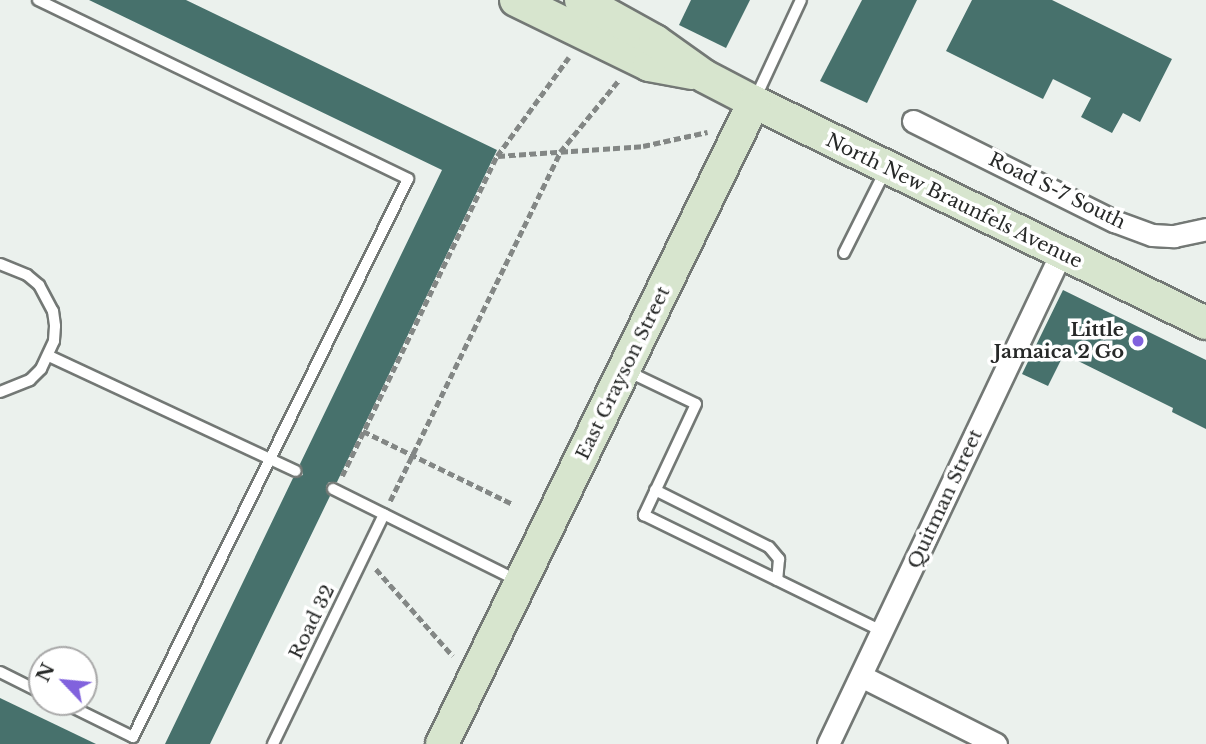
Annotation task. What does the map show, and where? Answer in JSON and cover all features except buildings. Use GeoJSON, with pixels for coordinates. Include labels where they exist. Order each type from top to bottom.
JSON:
{"type":"FeatureCollection","features":[{"type":"Feature","properties":{"kind":"street","name":"North New Braunfels Avenue"},"geometry":{"type":"LineString","coordinates":[[516,0],[649,65],[704,76]]}},
{"type":"Feature","properties":{"kind":"street","name":"North New Braunfels Avenue"},"geometry":{"type":"LineString","coordinates":[[581,0],[655,41],[704,76],[754,102],[886,169],[1206,323]]}},
{"type":"Feature","properties":{"kind":"street","name":"East Grayson Street"},"geometry":{"type":"LineString","coordinates":[[442,744],[754,102]]}},
{"type":"Feature","properties":{"kind":"street","name":"Road S-7 South"},"geometry":{"type":"LineString","coordinates":[[913,121],[1114,221],[1152,235],[1174,236],[1206,229]]}},
{"type":"Feature","properties":{"kind":"street","name":"Quitman Street"},"geometry":{"type":"LineString","coordinates":[[828,744],[1060,253]]}},
{"type":"Feature","properties":{"kind":"street"},"geometry":{"type":"LineString","coordinates":[[860,676],[996,744]]}},
{"type":"Feature","properties":{"kind":"lane"},"geometry":{"type":"LineString","coordinates":[[38,0],[408,179],[133,737],[90,716]]}},
{"type":"Feature","properties":{"kind":"lane","name":"East Grayson Street"},"geometry":{"type":"LineString","coordinates":[[754,102],[801,0]]}},
{"type":"Feature","properties":{"kind":"lane"},"geometry":{"type":"LineString","coordinates":[[844,253],[886,169]]}},
{"type":"Feature","properties":{"kind":"lane"},"geometry":{"type":"LineString","coordinates":[[0,264],[27,275],[48,297],[55,326],[49,356],[30,380],[0,392]]}},
{"type":"Feature","properties":{"kind":"lane"},"geometry":{"type":"LineString","coordinates":[[49,356],[296,471]]}},
{"type":"Feature","properties":{"kind":"lane"},"geometry":{"type":"LineString","coordinates":[[625,370],[696,404],[644,515],[882,631]]}},
{"type":"Feature","properties":{"kind":"lane"},"geometry":{"type":"LineString","coordinates":[[334,490],[521,582]]}},
{"type":"Feature","properties":{"kind":"lane"},"geometry":{"type":"LineString","coordinates":[[655,491],[769,547],[779,559],[777,579]]}},
{"type":"Feature","properties":{"kind":"lane","name":"Road 32"},"geometry":{"type":"LineString","coordinates":[[273,744],[384,514]]}},
{"type":"Feature","properties":{"kind":"lane"},"geometry":{"type":"LineString","coordinates":[[0,672],[28,685]]}},
{"type":"Feature","properties":{"kind":"path"},"geometry":{"type":"LineString","coordinates":[[334,490],[497,156],[572,52]]}},
{"type":"Feature","properties":{"kind":"path"},"geometry":{"type":"LineString","coordinates":[[384,514],[560,152],[621,76]]}},
{"type":"Feature","properties":{"kind":"path"},"geometry":{"type":"LineString","coordinates":[[497,156],[643,146],[716,130]]}},
{"type":"Feature","properties":{"kind":"path"},"geometry":{"type":"LineString","coordinates":[[363,431],[513,504]]}},
{"type":"Feature","properties":{"kind":"path"},"geometry":{"type":"LineString","coordinates":[[363,555],[453,656]]}},
{"type":"Feature","properties":{"kind":"place","name":"Little Jamaica 2 Go"},"geometry":{"type":"Point","coordinates":[1138,341]}}]}
